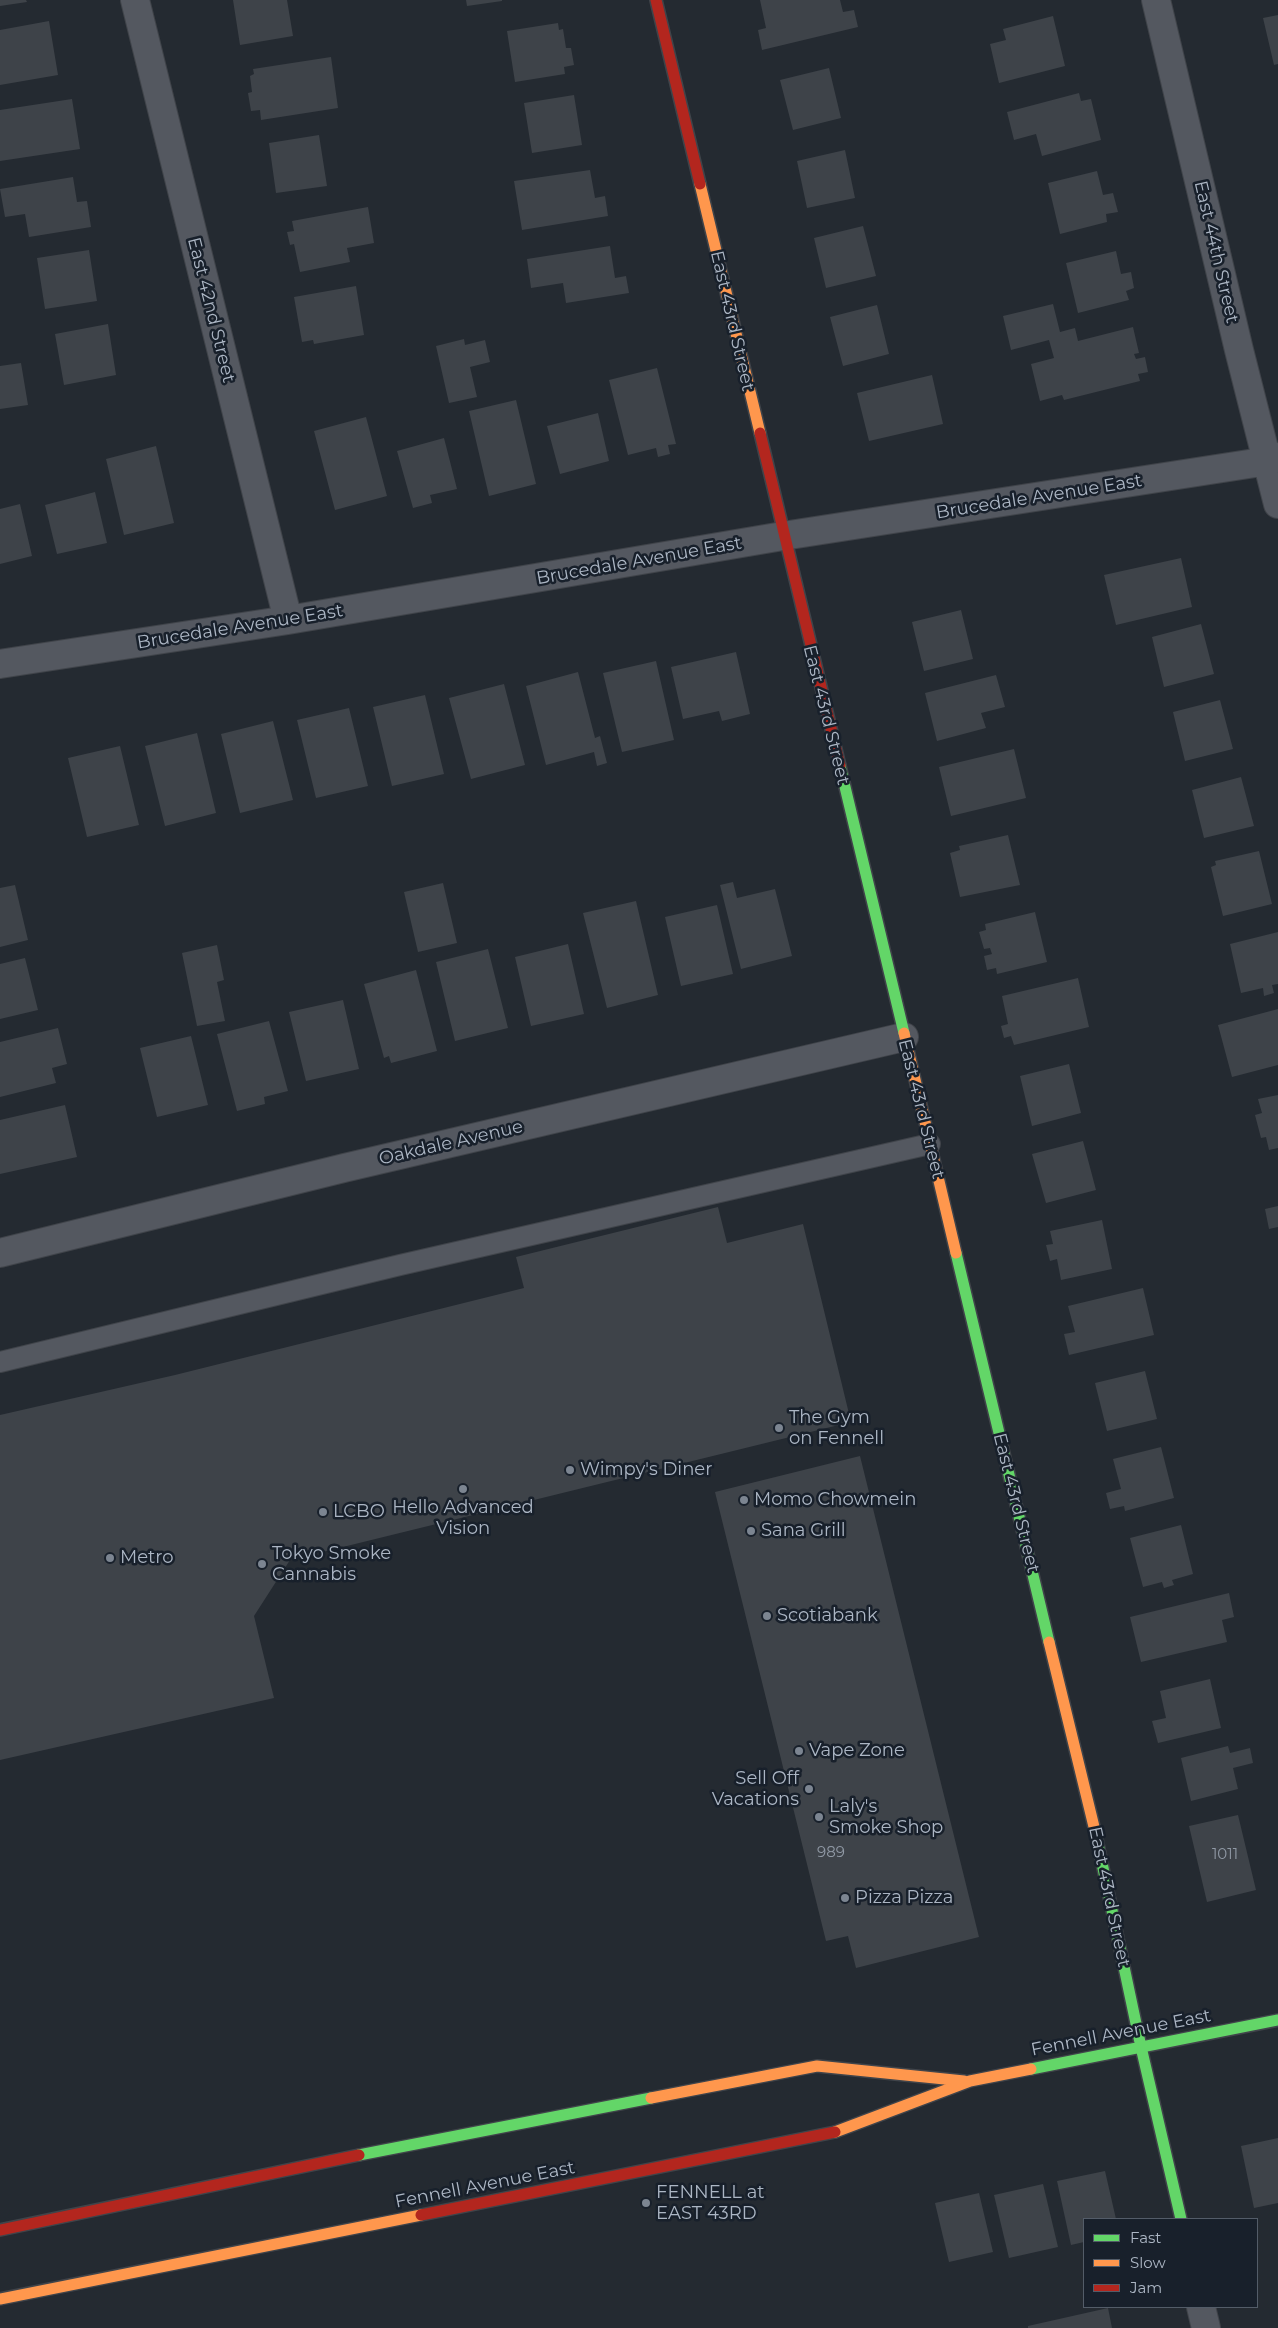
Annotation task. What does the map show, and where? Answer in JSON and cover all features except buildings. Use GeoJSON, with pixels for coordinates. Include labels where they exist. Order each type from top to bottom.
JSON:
{"type":"FeatureCollection","features":[{"type":"Feature","properties":{"kind":"main road","name":"East 43rd Street"},"geometry":{"type":"LineString","coordinates":[[656,0],[1095,1832],[1141,2047],[1181,2218]]}},
{"type":"Feature","properties":{"kind":"main road","name":"Fennell Avenue East"},"geometry":{"type":"LineString","coordinates":[[0,2299],[831,2134],[970,2081],[1278,2020]]}},
{"type":"Feature","properties":{"kind":"main road","name":"Fennell Avenue East"},"geometry":{"type":"LineString","coordinates":[[0,2230],[156,2199],[307,2165],[817,2066],[970,2081]]}},
{"type":"Feature","properties":{"kind":"street","name":"East 42nd Street"},"geometry":{"type":"LineString","coordinates":[[135,0],[288,620]]}},
{"type":"Feature","properties":{"kind":"street","name":"East 44th Street"},"geometry":{"type":"LineString","coordinates":[[1156,0],[1239,350],[1273,459],[1278,504]]}},
{"type":"Feature","properties":{"kind":"street","name":"Brucedale Avenue East"},"geometry":{"type":"LineString","coordinates":[[0,664],[288,620],[783,536],[1273,459]]}},
{"type":"Feature","properties":{"kind":"street","name":"Oakdale Avenue"},"geometry":{"type":"LineString","coordinates":[[0,1253],[344,1168],[904,1038]]}},
{"type":"Feature","properties":{"kind":"street"},"geometry":{"type":"LineString","coordinates":[[1201,2308],[1206,2328]]}},
{"type":"Feature","properties":{"kind":"lane"},"geometry":{"type":"LineString","coordinates":[[0,1362],[400,1265],[930,1144]]}},
{"type":"Feature","properties":{"kind":"traffic: fast"},"geometry":{"type":"LineString","coordinates":[[840,766],[904,1033]]}},
{"type":"Feature","properties":{"kind":"traffic: fast"},"geometry":{"type":"LineString","coordinates":[[956,1253],[1049,1642]]}},
{"type":"Feature","properties":{"kind":"traffic: fast"},"geometry":{"type":"LineString","coordinates":[[1096,1835],[1141,2047],[1181,2218]]}},
{"type":"Feature","properties":{"kind":"traffic: fast"},"geometry":{"type":"LineString","coordinates":[[1031,2069],[1278,2020]]}},
{"type":"Feature","properties":{"kind":"traffic: fast"},"geometry":{"type":"LineString","coordinates":[[359,2155],[651,2098]]}},
{"type":"Feature","properties":{"kind":"traffic: slow"},"geometry":{"type":"LineString","coordinates":[[700,184],[760,433]]}},
{"type":"Feature","properties":{"kind":"traffic: slow"},"geometry":{"type":"LineString","coordinates":[[904,1033],[956,1253]]}},
{"type":"Feature","properties":{"kind":"traffic: slow"},"geometry":{"type":"LineString","coordinates":[[1049,1642],[1096,1835]]}},
{"type":"Feature","properties":{"kind":"traffic: slow"},"geometry":{"type":"LineString","coordinates":[[651,2098],[817,2066],[964,2081]]}},
{"type":"Feature","properties":{"kind":"traffic: slow"},"geometry":{"type":"LineString","coordinates":[[835,2132],[970,2081],[1031,2069]]}},
{"type":"Feature","properties":{"kind":"traffic: slow"},"geometry":{"type":"LineString","coordinates":[[0,2299],[421,2215]]}},
{"type":"Feature","properties":{"kind":"traffic: jam"},"geometry":{"type":"LineString","coordinates":[[656,0],[700,184]]}},
{"type":"Feature","properties":{"kind":"traffic: jam"},"geometry":{"type":"LineString","coordinates":[[760,433],[840,766]]}},
{"type":"Feature","properties":{"kind":"traffic: jam"},"geometry":{"type":"LineString","coordinates":[[421,2215],[835,2132]]}},
{"type":"Feature","properties":{"kind":"traffic: jam"},"geometry":{"type":"LineString","coordinates":[[0,2230],[359,2155]]}},
{"type":"Feature","properties":{"kind":"place","name":"The Gym on Fennell"},"geometry":{"type":"Point","coordinates":[779,1428]}},
{"type":"Feature","properties":{"kind":"place","name":"Wimpy's Diner"},"geometry":{"type":"Point","coordinates":[570,1470]}},
{"type":"Feature","properties":{"kind":"place","name":"Hello Advanced Vision"},"geometry":{"type":"Point","coordinates":[463,1489]}},
{"type":"Feature","properties":{"kind":"place","name":"Momo Chowmein"},"geometry":{"type":"Point","coordinates":[744,1500]}},
{"type":"Feature","properties":{"kind":"place","name":"LCBO"},"geometry":{"type":"Point","coordinates":[323,1512]}},
{"type":"Feature","properties":{"kind":"place","name":"Sana Grill"},"geometry":{"type":"Point","coordinates":[751,1531]}},
{"type":"Feature","properties":{"kind":"place","name":"Metro"},"geometry":{"type":"Point","coordinates":[110,1558]}},
{"type":"Feature","properties":{"kind":"place","name":"Tokyo Smoke Cannabis"},"geometry":{"type":"Point","coordinates":[262,1564]}},
{"type":"Feature","properties":{"kind":"place","name":"Scotiabank"},"geometry":{"type":"Point","coordinates":[767,1616]}},
{"type":"Feature","properties":{"kind":"place","name":"Vape Zone"},"geometry":{"type":"Point","coordinates":[799,1751]}},
{"type":"Feature","properties":{"kind":"place","name":"Sell Off Vacations"},"geometry":{"type":"Point","coordinates":[809,1789]}},
{"type":"Feature","properties":{"kind":"place","name":"Laly's Smoke Shop"},"geometry":{"type":"Point","coordinates":[819,1817]}},
{"type":"Feature","properties":{"kind":"place","name":"Pizza Pizza"},"geometry":{"type":"Point","coordinates":[845,1898]}},
{"type":"Feature","properties":{"kind":"place","name":"FENNELL at EAST 43RD"},"geometry":{"type":"Point","coordinates":[646,2203]}}]}
